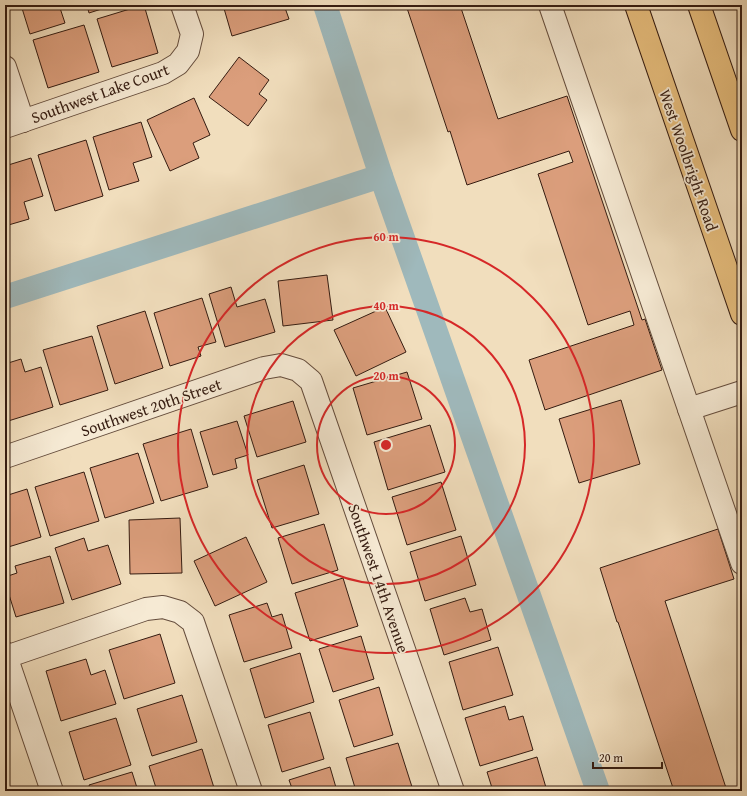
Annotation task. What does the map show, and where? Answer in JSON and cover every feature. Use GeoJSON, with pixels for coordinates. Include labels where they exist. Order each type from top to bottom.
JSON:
{"type":"FeatureCollection","features":[{"type":"Feature","properties":{"kind":"main road","name":"West Woolbright Road"},"geometry":{"type":"LineString","coordinates":[[636,5],[742,314]]}},
{"type":"Feature","properties":{"kind":"main road"},"geometry":{"type":"LineString","coordinates":[[699,5],[742,130]]}},
{"type":"Feature","properties":{"kind":"street","name":"Southwest Lake Court"},"geometry":{"type":"LineString","coordinates":[[14,124],[163,73],[178,64],[188,51],[192,34],[182,5]]}},
{"type":"Feature","properties":{"kind":"street"},"geometry":{"type":"LineString","coordinates":[[550,5],[742,563]]}},
{"type":"Feature","properties":{"kind":"street"},"geometry":{"type":"LineString","coordinates":[[5,67],[14,124]]}},
{"type":"Feature","properties":{"kind":"street","name":"Southwest 20th Street"},"geometry":{"type":"LineString","coordinates":[[5,457],[264,368],[281,365],[298,370]]}},
{"type":"Feature","properties":{"kind":"street","name":"Southwest 14th Avenue"},"geometry":{"type":"LineString","coordinates":[[298,370],[311,380],[453,791]]}},
{"type":"Feature","properties":{"kind":"street"},"geometry":{"type":"LineString","coordinates":[[689,409],[742,392]]}},
{"type":"Feature","properties":{"kind":"street"},"geometry":{"type":"LineString","coordinates":[[52,791],[6,655],[146,609],[163,607],[180,612],[193,622],[251,791]]}},
{"type":"Feature","properties":{"kind":"building"},"geometry":{"type":"Polygon","coordinates":[[[21,5],[59,5],[65,23],[30,34],[21,5]]]}},
{"type":"Feature","properties":{"kind":"building"},"geometry":{"type":"Polygon","coordinates":[[[87,5],[114,5],[89,13],[87,5]]]}},
{"type":"Feature","properties":{"kind":"building"},"geometry":{"type":"Polygon","coordinates":[[[144,5],[158,53],[112,67],[97,19],[144,5]]]}},
{"type":"Feature","properties":{"kind":"building"},"geometry":{"type":"Polygon","coordinates":[[[223,5],[284,5],[289,19],[232,36],[223,5]]]}},
{"type":"Feature","properties":{"kind":"building"},"geometry":{"type":"Polygon","coordinates":[[[406,5],[460,5],[498,119],[567,96],[642,320],[645,319],[662,370],[545,410],[529,360],[634,325],[630,311],[588,325],[538,174],[573,162],[569,151],[467,185],[450,131],[448,132],[406,5]]]}},
{"type":"Feature","properties":{"kind":"building"},"geometry":{"type":"Polygon","coordinates":[[[84,25],[99,72],[48,88],[33,40],[84,25]]]}},
{"type":"Feature","properties":{"kind":"building"},"geometry":{"type":"Polygon","coordinates":[[[239,57],[269,80],[259,94],[267,100],[248,126],[209,97],[239,57]]]}},
{"type":"Feature","properties":{"kind":"building"},"geometry":{"type":"Polygon","coordinates":[[[194,98],[210,135],[193,143],[199,158],[170,171],[147,120],[194,98]]]}},
{"type":"Feature","properties":{"kind":"building"},"geometry":{"type":"Polygon","coordinates":[[[141,122],[152,157],[133,163],[139,181],[109,190],[93,137],[141,122]]]}},
{"type":"Feature","properties":{"kind":"building"},"geometry":{"type":"Polygon","coordinates":[[[86,140],[103,196],[55,211],[38,155],[86,140]]]}},
{"type":"Feature","properties":{"kind":"building"},"geometry":{"type":"Polygon","coordinates":[[[31,158],[43,196],[24,202],[29,219],[5,226],[5,166],[31,158]]]}},
{"type":"Feature","properties":{"kind":"building"},"geometry":{"type":"Polygon","coordinates":[[[327,275],[333,320],[283,326],[278,281],[327,275]]]}},
{"type":"Feature","properties":{"kind":"building"},"geometry":{"type":"Polygon","coordinates":[[[231,287],[237,307],[265,299],[275,332],[225,347],[209,294],[231,287]]]}},
{"type":"Feature","properties":{"kind":"building"},"geometry":{"type":"Polygon","coordinates":[[[202,298],[216,342],[198,347],[201,356],[170,366],[154,313],[202,298]]]}},
{"type":"Feature","properties":{"kind":"building"},"geometry":{"type":"Polygon","coordinates":[[[385,307],[406,352],[356,376],[334,330],[385,307]]]}},
{"type":"Feature","properties":{"kind":"building"},"geometry":{"type":"Polygon","coordinates":[[[145,311],[163,368],[115,384],[97,326],[145,311]]]}},
{"type":"Feature","properties":{"kind":"building"},"geometry":{"type":"Polygon","coordinates":[[[92,336],[108,390],[60,405],[43,350],[92,336]]]}},
{"type":"Feature","properties":{"kind":"building"},"geometry":{"type":"Polygon","coordinates":[[[21,359],[25,372],[41,367],[53,407],[5,422],[5,364],[21,359]]]}},
{"type":"Feature","properties":{"kind":"building"},"geometry":{"type":"Polygon","coordinates":[[[407,372],[422,419],[367,435],[353,388],[407,372]]]}},
{"type":"Feature","properties":{"kind":"building"},"geometry":{"type":"Polygon","coordinates":[[[621,400],[640,464],[579,483],[559,419],[621,400]]]}},
{"type":"Feature","properties":{"kind":"building"},"geometry":{"type":"Polygon","coordinates":[[[293,401],[306,442],[257,457],[244,416],[293,401]]]}},
{"type":"Feature","properties":{"kind":"building"},"geometry":{"type":"Polygon","coordinates":[[[237,421],[248,455],[235,459],[237,468],[213,475],[200,432],[237,421]]]}},
{"type":"Feature","properties":{"kind":"building"},"geometry":{"type":"Polygon","coordinates":[[[430,425],[445,472],[388,490],[374,442],[430,425]]]}},
{"type":"Feature","properties":{"kind":"building"},"geometry":{"type":"Polygon","coordinates":[[[191,429],[208,487],[161,501],[143,444],[191,429]]]}},
{"type":"Feature","properties":{"kind":"building"},"geometry":{"type":"Polygon","coordinates":[[[138,453],[154,503],[105,518],[90,468],[138,453]]]}},
{"type":"Feature","properties":{"kind":"building"},"geometry":{"type":"Polygon","coordinates":[[[304,465],[319,514],[272,528],[257,480],[304,465]]]}},
{"type":"Feature","properties":{"kind":"building"},"geometry":{"type":"Polygon","coordinates":[[[84,472],[99,521],[50,536],[35,487],[84,472]]]}},
{"type":"Feature","properties":{"kind":"building"},"geometry":{"type":"Polygon","coordinates":[[[441,482],[456,530],[407,545],[392,497],[441,482]]]}},
{"type":"Feature","properties":{"kind":"building"},"geometry":{"type":"Polygon","coordinates":[[[27,489],[41,537],[5,548],[5,496],[27,489]]]}},
{"type":"Feature","properties":{"kind":"building"},"geometry":{"type":"Polygon","coordinates":[[[180,518],[182,573],[130,574],[129,520],[180,518]]]}},
{"type":"Feature","properties":{"kind":"building"},"geometry":{"type":"Polygon","coordinates":[[[324,524],[338,570],[292,584],[278,538],[324,524]]]}},
{"type":"Feature","properties":{"kind":"building"},"geometry":{"type":"Polygon","coordinates":[[[718,529],[734,579],[665,601],[727,791],[674,791],[600,568],[718,529]]]}},
{"type":"Feature","properties":{"kind":"building"},"geometry":{"type":"Polygon","coordinates":[[[461,536],[476,585],[425,601],[410,552],[461,536]]]}},
{"type":"Feature","properties":{"kind":"building"},"geometry":{"type":"Polygon","coordinates":[[[246,537],[267,582],[215,606],[194,561],[246,537]]]}},
{"type":"Feature","properties":{"kind":"building"},"geometry":{"type":"Polygon","coordinates":[[[84,538],[88,551],[108,545],[121,584],[72,600],[55,548],[84,538]]]}},
{"type":"Feature","properties":{"kind":"building"},"geometry":{"type":"Polygon","coordinates":[[[50,556],[64,603],[16,617],[5,582],[5,577],[17,573],[15,566],[50,556]]]}},
{"type":"Feature","properties":{"kind":"building"},"geometry":{"type":"Polygon","coordinates":[[[343,578],[358,626],[310,641],[295,593],[343,578]]]}},
{"type":"Feature","properties":{"kind":"building"},"geometry":{"type":"Polygon","coordinates":[[[465,598],[470,612],[482,609],[491,640],[444,655],[430,609],[465,598]]]}},
{"type":"Feature","properties":{"kind":"building"},"geometry":{"type":"Polygon","coordinates":[[[267,603],[272,617],[282,614],[292,648],[244,662],[229,615],[267,603]]]}},
{"type":"Feature","properties":{"kind":"building"},"geometry":{"type":"Polygon","coordinates":[[[160,634],[175,683],[124,699],[109,650],[160,634]]]}},
{"type":"Feature","properties":{"kind":"building"},"geometry":{"type":"Polygon","coordinates":[[[361,636],[374,679],[333,692],[319,649],[361,636]]]}},
{"type":"Feature","properties":{"kind":"building"},"geometry":{"type":"Polygon","coordinates":[[[498,647],[513,695],[463,710],[449,662],[498,647]]]}},
{"type":"Feature","properties":{"kind":"building"},"geometry":{"type":"Polygon","coordinates":[[[300,653],[314,702],[265,718],[250,669],[300,653]]]}},
{"type":"Feature","properties":{"kind":"building"},"geometry":{"type":"Polygon","coordinates":[[[86,659],[91,675],[105,670],[116,704],[61,721],[46,671],[86,659]]]}},
{"type":"Feature","properties":{"kind":"building"},"geometry":{"type":"Polygon","coordinates":[[[379,687],[393,735],[354,747],[339,700],[379,687]]]}},
{"type":"Feature","properties":{"kind":"building"},"geometry":{"type":"Polygon","coordinates":[[[182,695],[197,742],[152,756],[137,709],[182,695]]]}},
{"type":"Feature","properties":{"kind":"building"},"geometry":{"type":"Polygon","coordinates":[[[505,706],[509,720],[523,716],[533,750],[480,766],[465,718],[505,706]]]}},
{"type":"Feature","properties":{"kind":"building"},"geometry":{"type":"Polygon","coordinates":[[[310,712],[324,759],[282,772],[268,725],[310,712]]]}},
{"type":"Feature","properties":{"kind":"building"},"geometry":{"type":"Polygon","coordinates":[[[116,718],[131,765],[84,780],[69,732],[116,718]]]}},
{"type":"Feature","properties":{"kind":"building"},"geometry":{"type":"Polygon","coordinates":[[[398,743],[413,790],[356,791],[346,758],[398,743]]]}},
{"type":"Feature","properties":{"kind":"building"},"geometry":{"type":"Polygon","coordinates":[[[202,749],[215,791],[157,791],[149,766],[202,749]]]}},
{"type":"Feature","properties":{"kind":"building"},"geometry":{"type":"Polygon","coordinates":[[[537,757],[547,791],[493,791],[487,772],[537,757]]]}},
{"type":"Feature","properties":{"kind":"building"},"geometry":{"type":"Polygon","coordinates":[[[330,767],[337,791],[293,791],[289,780],[330,767]]]}},
{"type":"Feature","properties":{"kind":"building"},"geometry":{"type":"Polygon","coordinates":[[[132,772],[138,791],[91,791],[89,785],[132,772]]]}},
{"type":"Feature","properties":{"kind":"waterway"},"geometry":{"type":"LineString","coordinates":[[325,5],[381,176],[598,791]]}},
{"type":"Feature","properties":{"kind":"waterway"},"geometry":{"type":"LineString","coordinates":[[5,297],[381,176]]}}]}
